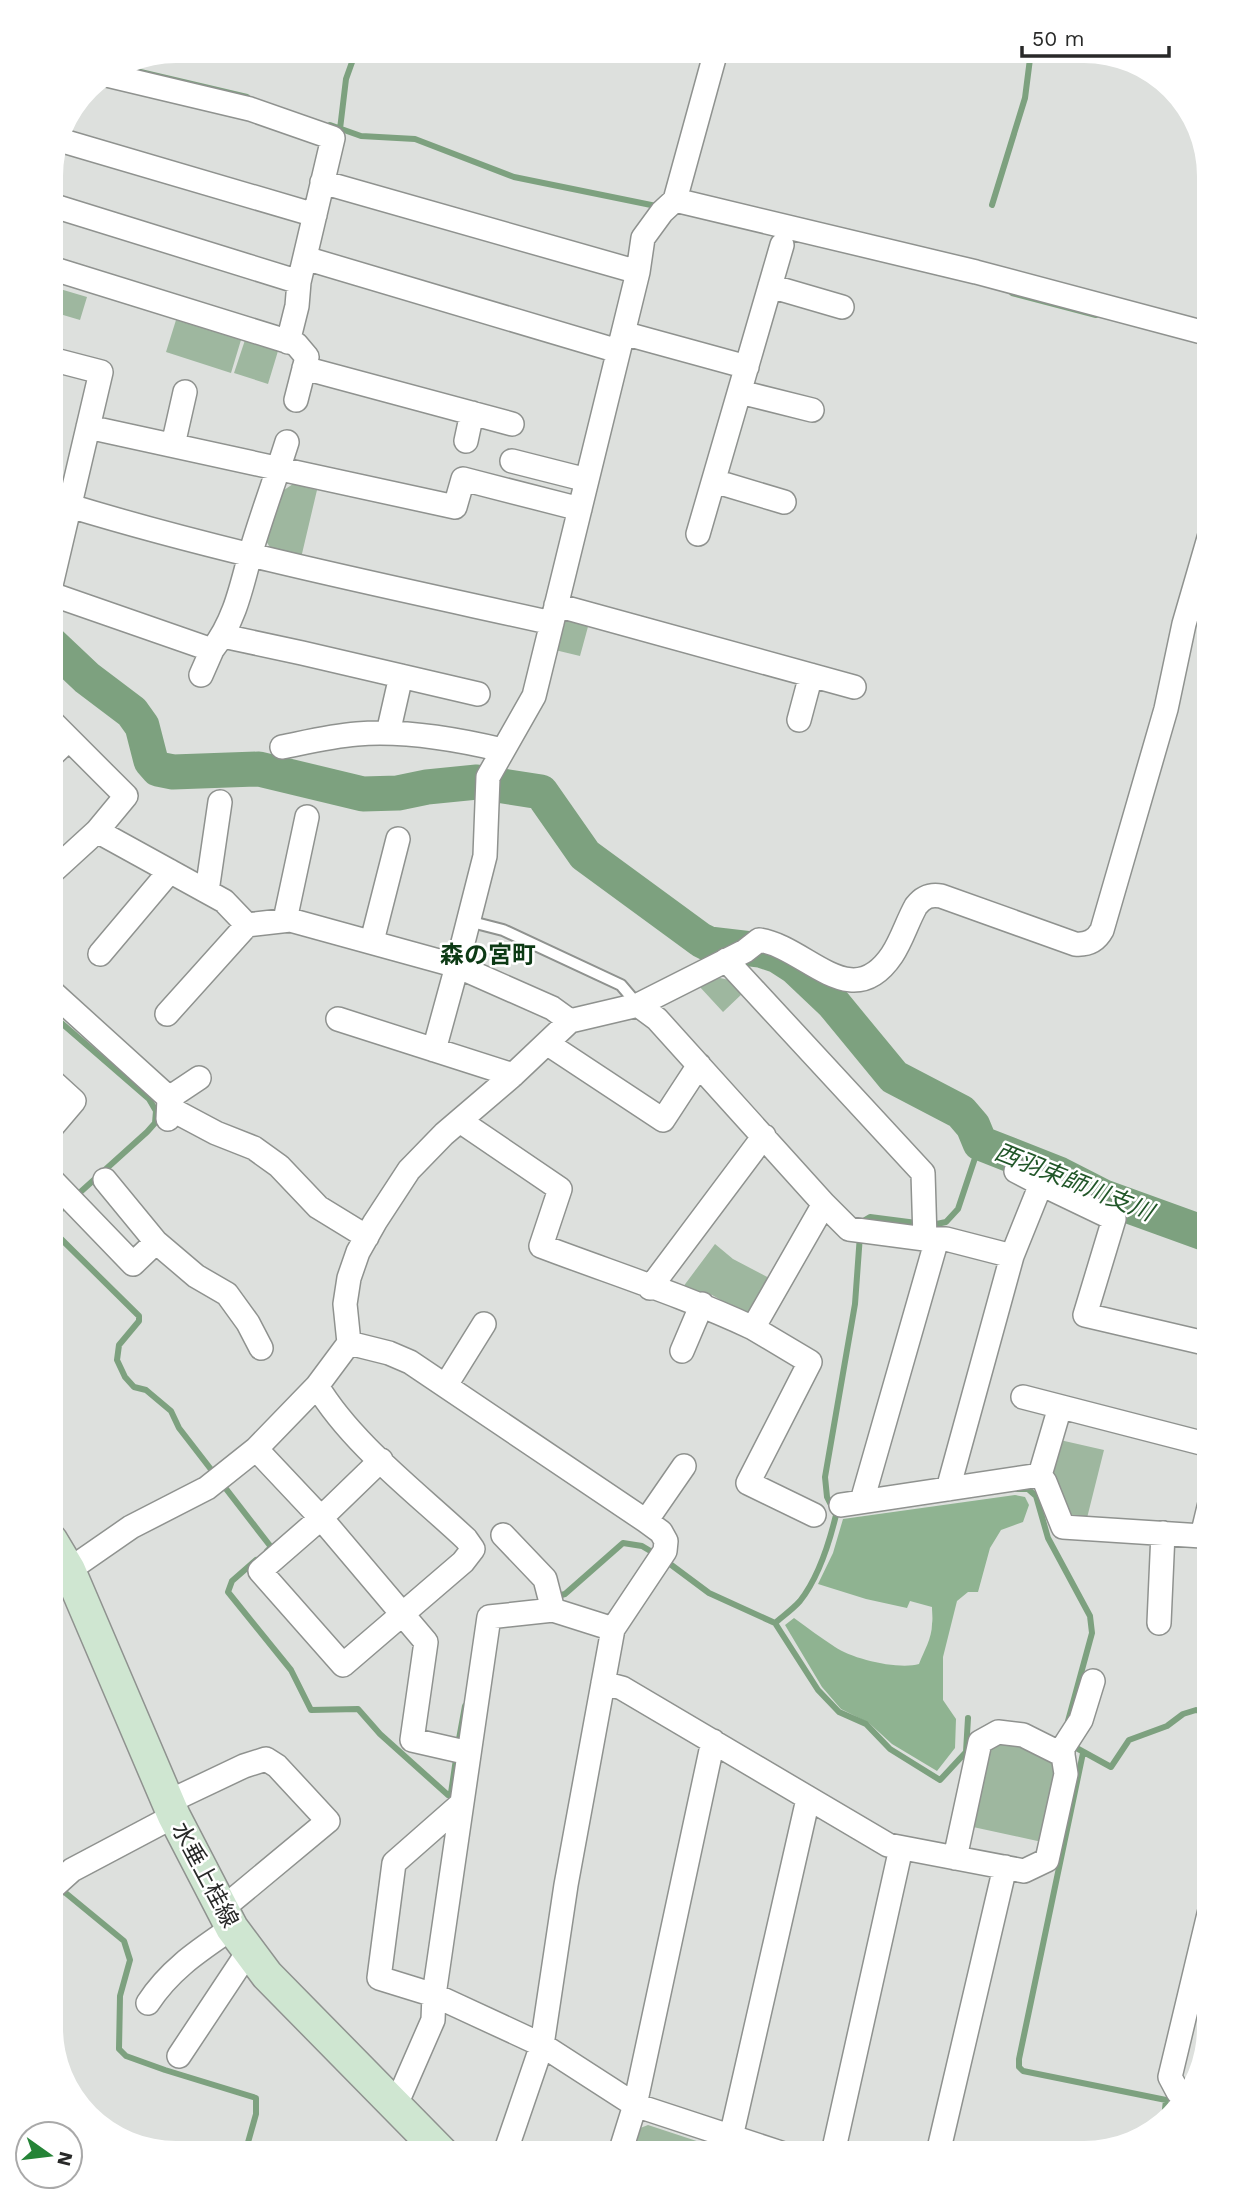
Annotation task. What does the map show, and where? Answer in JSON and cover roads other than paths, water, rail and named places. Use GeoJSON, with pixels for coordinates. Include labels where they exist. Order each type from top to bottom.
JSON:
{"type":"FeatureCollection","features":[{"type":"Feature","properties":{"kind":"main road","name":"水垂上桂線"},"geometry":{"type":"LineString","coordinates":[[63,1560],[171,1809],[234,1930],[267,1975],[428,2141]]}},
{"type":"Feature","properties":{"kind":"street"},"geometry":{"type":"LineString","coordinates":[[434,1050],[485,856],[488,783],[502,750],[534,696],[638,272],[643,238],[669,206],[712,63]]}},
{"type":"Feature","properties":{"kind":"street"},"geometry":{"type":"LineString","coordinates":[[121,78],[250,109],[333,138],[299,282],[297,306],[288,342]]}},
{"type":"Feature","properties":{"kind":"street"},"geometry":{"type":"LineString","coordinates":[[69,143],[315,215]]}},
{"type":"Feature","properties":{"kind":"street"},"geometry":{"type":"LineString","coordinates":[[322,182],[638,272]]}},
{"type":"Feature","properties":{"kind":"street"},"geometry":{"type":"LineString","coordinates":[[669,206],[976,272],[1197,331]]}},
{"type":"Feature","properties":{"kind":"street"},"geometry":{"type":"LineString","coordinates":[[63,209],[299,282]]}},
{"type":"Feature","properties":{"kind":"street"},"geometry":{"type":"LineString","coordinates":[[698,534],[782,244]]}},
{"type":"Feature","properties":{"kind":"street"},"geometry":{"type":"LineString","coordinates":[[305,258],[620,342],[747,367]]}},
{"type":"Feature","properties":{"kind":"street"},"geometry":{"type":"LineString","coordinates":[[63,272],[296,344],[307,357],[296,400]]}},
{"type":"Feature","properties":{"kind":"street"},"geometry":{"type":"LineString","coordinates":[[770,286],[842,307]]}},
{"type":"Feature","properties":{"kind":"street"},"geometry":{"type":"LineString","coordinates":[[63,362],[100,373],[63,535]]}},
{"type":"Feature","properties":{"kind":"street"},"geometry":{"type":"LineString","coordinates":[[304,368],[512,424]]}},
{"type":"Feature","properties":{"kind":"street"},"geometry":{"type":"LineString","coordinates":[[173,445],[185,392]]}},
{"type":"Feature","properties":{"kind":"street"},"geometry":{"type":"LineString","coordinates":[[740,392],[812,410]]}},
{"type":"Feature","properties":{"kind":"street"},"geometry":{"type":"LineString","coordinates":[[466,441],[472,413]]}},
{"type":"Feature","properties":{"kind":"street"},"geometry":{"type":"LineString","coordinates":[[88,427],[455,508],[463,479],[580,509]]}},
{"type":"Feature","properties":{"kind":"street"},"geometry":{"type":"LineString","coordinates":[[201,675],[240,594],[287,442]]}},
{"type":"Feature","properties":{"kind":"street"},"geometry":{"type":"LineString","coordinates":[[512,461],[587,480]]}},
{"type":"Feature","properties":{"kind":"street"},"geometry":{"type":"LineString","coordinates":[[714,481],[784,502]]}},
{"type":"Feature","properties":{"kind":"street"},"geometry":{"type":"LineString","coordinates":[[70,506],[158,533],[250,556],[554,614],[854,687]]}},
{"type":"Feature","properties":{"kind":"street"},"geometry":{"type":"LineString","coordinates":[[69,1570],[131,1527],[207,1488],[256,1450],[317,1386],[349,1343],[345,1304],[348,1278],[367,1237],[409,1170],[444,1133],[548,1044],[570,1021],[638,1005],[762,940],[780,945],[837,978],[855,981],[869,976],[884,965],[897,948],[915,906],[925,897],[937,895],[1075,944],[1086,944],[1095,939],[1102,930],[1166,709],[1184,624],[1197,579]]}},
{"type":"Feature","properties":{"kind":"street"},"geometry":{"type":"LineString","coordinates":[[63,598],[218,643],[401,676],[478,694]]}},
{"type":"Feature","properties":{"kind":"street"},"geometry":{"type":"LineString","coordinates":[[799,720],[811,675]]}},
{"type":"Feature","properties":{"kind":"street"},"geometry":{"type":"LineString","coordinates":[[388,733],[401,676]]}},
{"type":"Feature","properties":{"kind":"street"},"geometry":{"type":"LineString","coordinates":[[63,733],[125,796],[97,831],[63,862]]}},
{"type":"Feature","properties":{"kind":"street"},"geometry":{"type":"LineString","coordinates":[[282,747],[355,734],[388,733],[474,743],[502,750]]}},
{"type":"Feature","properties":{"kind":"street"},"geometry":{"type":"LineString","coordinates":[[63,745],[69,739]]}},
{"type":"Feature","properties":{"kind":"street"},"geometry":{"type":"LineString","coordinates":[[207,891],[220,802]]}},
{"type":"Feature","properties":{"kind":"street"},"geometry":{"type":"LineString","coordinates":[[285,920],[307,817]]}},
{"type":"Feature","properties":{"kind":"street"},"geometry":{"type":"LineString","coordinates":[[97,831],[223,901],[247,925]]}},
{"type":"Feature","properties":{"kind":"street"},"geometry":{"type":"LineString","coordinates":[[372,941],[398,839]]}},
{"type":"Feature","properties":{"kind":"street"},"geometry":{"type":"LineString","coordinates":[[100,954],[170,871]]}},
{"type":"Feature","properties":{"kind":"street"},"geometry":{"type":"LineString","coordinates":[[167,1014],[247,925],[285,920],[372,941],[457,966],[552,1008],[570,1021]]}},
{"type":"Feature","properties":{"kind":"street"},"geometry":{"type":"LineString","coordinates":[[742,951],[923,1173],[928,1231],[852,1503],[1040,1475]]}},
{"type":"Feature","properties":{"kind":"street"},"geometry":{"type":"LineString","coordinates":[[63,1002],[168,1110],[254,1148],[279,1166],[318,1207],[367,1237]]}},
{"type":"Feature","properties":{"kind":"street"},"geometry":{"type":"LineString","coordinates":[[638,1005],[657,1019],[849,1229],[928,1231],[946,1239],[1012,1256]]}},
{"type":"Feature","properties":{"kind":"street"},"geometry":{"type":"LineString","coordinates":[[338,1019],[513,1075]]}},
{"type":"Feature","properties":{"kind":"street"},"geometry":{"type":"LineString","coordinates":[[548,1044],[663,1120],[699,1065]]}},
{"type":"Feature","properties":{"kind":"street"},"geometry":{"type":"LineString","coordinates":[[168,1110],[199,1078]]}},
{"type":"Feature","properties":{"kind":"street"},"geometry":{"type":"LineString","coordinates":[[63,1091],[74,1101],[63,1114]]}},
{"type":"Feature","properties":{"kind":"street"},"geometry":{"type":"LineString","coordinates":[[460,1121],[560,1189],[541,1246],[650,1288],[702,1304],[753,1328],[810,1362],[748,1483],[814,1515]]}},
{"type":"Feature","properties":{"kind":"street"},"geometry":{"type":"LineString","coordinates":[[650,1288],[764,1136]]}},
{"type":"Feature","properties":{"kind":"street"},"geometry":{"type":"LineString","coordinates":[[1016,1171],[1114,1219],[1085,1315],[1197,1341]]}},
{"type":"Feature","properties":{"kind":"street"},"geometry":{"type":"LineString","coordinates":[[105,1180],[156,1242],[182,1265],[227,1294],[248,1323],[261,1348]]}},
{"type":"Feature","properties":{"kind":"street"},"geometry":{"type":"LineString","coordinates":[[948,1489],[1012,1256],[1041,1184]]}},
{"type":"Feature","properties":{"kind":"street"},"geometry":{"type":"LineString","coordinates":[[63,1191],[133,1264],[156,1242]]}},
{"type":"Feature","properties":{"kind":"street"},"geometry":{"type":"LineString","coordinates":[[753,1328],[824,1204]]}},
{"type":"Feature","properties":{"kind":"street"},"geometry":{"type":"LineString","coordinates":[[682,1351],[702,1304]]}},
{"type":"Feature","properties":{"kind":"street"},"geometry":{"type":"LineString","coordinates":[[446,1385],[484,1324]]}},
{"type":"Feature","properties":{"kind":"street"},"geometry":{"type":"LineString","coordinates":[[349,1343],[389,1353],[410,1362],[646,1521],[664,1536],[666,1546],[662,1559],[613,1629],[566,1885],[542,2045],[509,2141]]}},
{"type":"Feature","properties":{"kind":"street"},"geometry":{"type":"LineString","coordinates":[[317,1386],[346,1429],[382,1460],[466,1539],[473,1549],[463,1562],[343,1665],[260,1571],[382,1460]]}},
{"type":"Feature","properties":{"kind":"street"},"geometry":{"type":"LineString","coordinates":[[1023,1397],[1197,1442]]}},
{"type":"Feature","properties":{"kind":"street"},"geometry":{"type":"LineString","coordinates":[[1040,1475],[1060,1407]]}},
{"type":"Feature","properties":{"kind":"street"},"geometry":{"type":"LineString","coordinates":[[256,1450],[320,1518],[426,1642],[412,1740],[469,1753]]}},
{"type":"Feature","properties":{"kind":"street"},"geometry":{"type":"LineString","coordinates":[[646,1521],[684,1466]]}},
{"type":"Feature","properties":{"kind":"street"},"geometry":{"type":"LineString","coordinates":[[1040,1475],[1063,1527],[1197,1536]]}},
{"type":"Feature","properties":{"kind":"street"},"geometry":{"type":"LineString","coordinates":[[1159,1623],[1163,1533]]}},
{"type":"Feature","properties":{"kind":"street"},"geometry":{"type":"LineString","coordinates":[[503,1535],[545,1579],[551,1602]]}},
{"type":"Feature","properties":{"kind":"street"},"geometry":{"type":"LineString","coordinates":[[395,2107],[433,2020],[434,1995],[460,1805],[489,1617],[551,1602],[613,1629]]}},
{"type":"Feature","properties":{"kind":"street"},"geometry":{"type":"LineString","coordinates":[[603,1683],[622,1688],[888,1845],[1024,1871],[1047,1860],[1066,1774],[1066,1745],[1081,1720],[1093,1681]]}},
{"type":"Feature","properties":{"kind":"street"},"geometry":{"type":"LineString","coordinates":[[956,1858],[980,1742],[998,1732],[1066,1745]]}},
{"type":"Feature","properties":{"kind":"street"},"geometry":{"type":"LineString","coordinates":[[624,2141],[635,2105],[713,1741]]}},
{"type":"Feature","properties":{"kind":"street"},"geometry":{"type":"LineString","coordinates":[[63,1878],[72,1870],[243,1766],[266,1759],[277,1766],[328,1821],[234,1930],[178,1966],[160,1984],[148,2003]]}},
{"type":"Feature","properties":{"kind":"street"},"geometry":{"type":"LineString","coordinates":[[731,2137],[808,1799]]}},
{"type":"Feature","properties":{"kind":"street"},"geometry":{"type":"LineString","coordinates":[[460,1805],[394,1863],[379,1978],[434,1995],[542,2045],[635,2105],[744,2141]]}},
{"type":"Feature","properties":{"kind":"street"},"geometry":{"type":"LineString","coordinates":[[836,2141],[901,1848]]}},
{"type":"Feature","properties":{"kind":"street"},"geometry":{"type":"LineString","coordinates":[[941,2141],[1005,1867]]}},
{"type":"Feature","properties":{"kind":"street"},"geometry":{"type":"LineString","coordinates":[[179,2056],[234,1930]]}},
{"type":"Feature","properties":{"kind":"street"},"geometry":{"type":"LineString","coordinates":[[1178,2091],[1170,2077],[1197,1964]]}},
{"type":"Feature","properties":{"kind":"lane"},"geometry":{"type":"LineString","coordinates":[[468,921],[503,930],[621,985],[638,1005]]}},
{"type":"Feature","properties":{"kind":"waterway"},"geometry":{"type":"LineString","coordinates":[[340,129],[346,79],[352,63]]}},
{"type":"Feature","properties":{"kind":"waterway"},"geometry":{"type":"LineString","coordinates":[[992,205],[1025,98],[1029,63]]}},
{"type":"Feature","properties":{"kind":"waterway"},"geometry":{"type":"LineString","coordinates":[[136,71],[247,97]]}},
{"type":"Feature","properties":{"kind":"waterway"},"geometry":{"type":"LineString","coordinates":[[330,125],[361,136],[415,139],[514,177],[661,207]]}},
{"type":"Feature","properties":{"kind":"waterway"},"geometry":{"type":"LineString","coordinates":[[1012,293],[1096,315]]}},
{"type":"Feature","properties":{"kind":"waterway","name":"西羽束師川支川"},"geometry":{"type":"LineString","coordinates":[[63,655],[87,678],[132,712],[142,726],[151,761],[158,769],[173,772],[259,769],[363,794],[398,793],[477,782],[541,792],[585,855],[701,940],[709,944],[760,950],[778,956],[795,967],[833,1003],[894,1077],[961,1112],[973,1126],[980,1143],[1059,1174],[1104,1197],[1197,1231]]}},
{"type":"Feature","properties":{"kind":"waterway"},"geometry":{"type":"LineString","coordinates":[[63,1024],[149,1099],[156,1111],[155,1123],[147,1132],[76,1196]]}},
{"type":"Feature","properties":{"kind":"waterway"},"geometry":{"type":"LineString","coordinates":[[863,1225],[870,1217],[932,1225],[946,1222],[958,1209],[980,1143]]}},
{"type":"Feature","properties":{"kind":"waterway"},"geometry":{"type":"LineString","coordinates":[[63,1207],[68,1203]]}},
{"type":"Feature","properties":{"kind":"waterway"},"geometry":{"type":"LineString","coordinates":[[666,1561],[709,1593],[775,1623],[797,1604],[813,1582],[836,1515],[827,1497],[825,1477],[855,1304],[860,1235]]}},
{"type":"Feature","properties":{"kind":"waterway"},"geometry":{"type":"LineString","coordinates":[[63,1241],[139,1316],[139,1321],[119,1345],[117,1360],[125,1377],[134,1387],[146,1390],[171,1411],[179,1428],[271,1547],[267,1551]]}},
{"type":"Feature","properties":{"kind":"waterway"},"geometry":{"type":"LineString","coordinates":[[1017,1489],[1028,1489],[1036,1496],[1048,1538],[1090,1616],[1092,1633],[1068,1721]]}},
{"type":"Feature","properties":{"kind":"waterway"},"geometry":{"type":"LineString","coordinates":[[554,1597],[565,1594],[623,1543],[642,1546],[657,1555]]}},
{"type":"Feature","properties":{"kind":"waterway"},"geometry":{"type":"LineString","coordinates":[[256,1560],[232,1581],[228,1592],[291,1670],[311,1710],[358,1709],[380,1734],[448,1795],[451,1793],[456,1759]]}},
{"type":"Feature","properties":{"kind":"waterway"},"geometry":{"type":"LineString","coordinates":[[775,1623],[818,1690],[839,1712],[866,1724],[890,1749],[940,1780],[966,1752],[968,1718]]}},
{"type":"Feature","properties":{"kind":"waterway"},"geometry":{"type":"LineString","coordinates":[[459,1739],[465,1706]]}},
{"type":"Feature","properties":{"kind":"waterway"},"geometry":{"type":"LineString","coordinates":[[1071,1745],[1111,1767],[1129,1740],[1167,1726],[1183,1714],[1197,1710]]}},
{"type":"Feature","properties":{"kind":"waterway"},"geometry":{"type":"LineString","coordinates":[[1083,1753],[1019,2067],[1023,2071],[1166,2100],[1165,2107]]}},
{"type":"Feature","properties":{"kind":"waterway"},"geometry":{"type":"LineString","coordinates":[[63,1891],[124,1941],[130,1960],[120,1996],[119,2049],[126,2056],[165,2070],[256,2098],[256,2114],[248,2141]]}},
{"type":"Feature","properties":{"kind":"district","name":"森の宮町"},"geometry":{"type":"Point","coordinates":[488,955]}}]}
